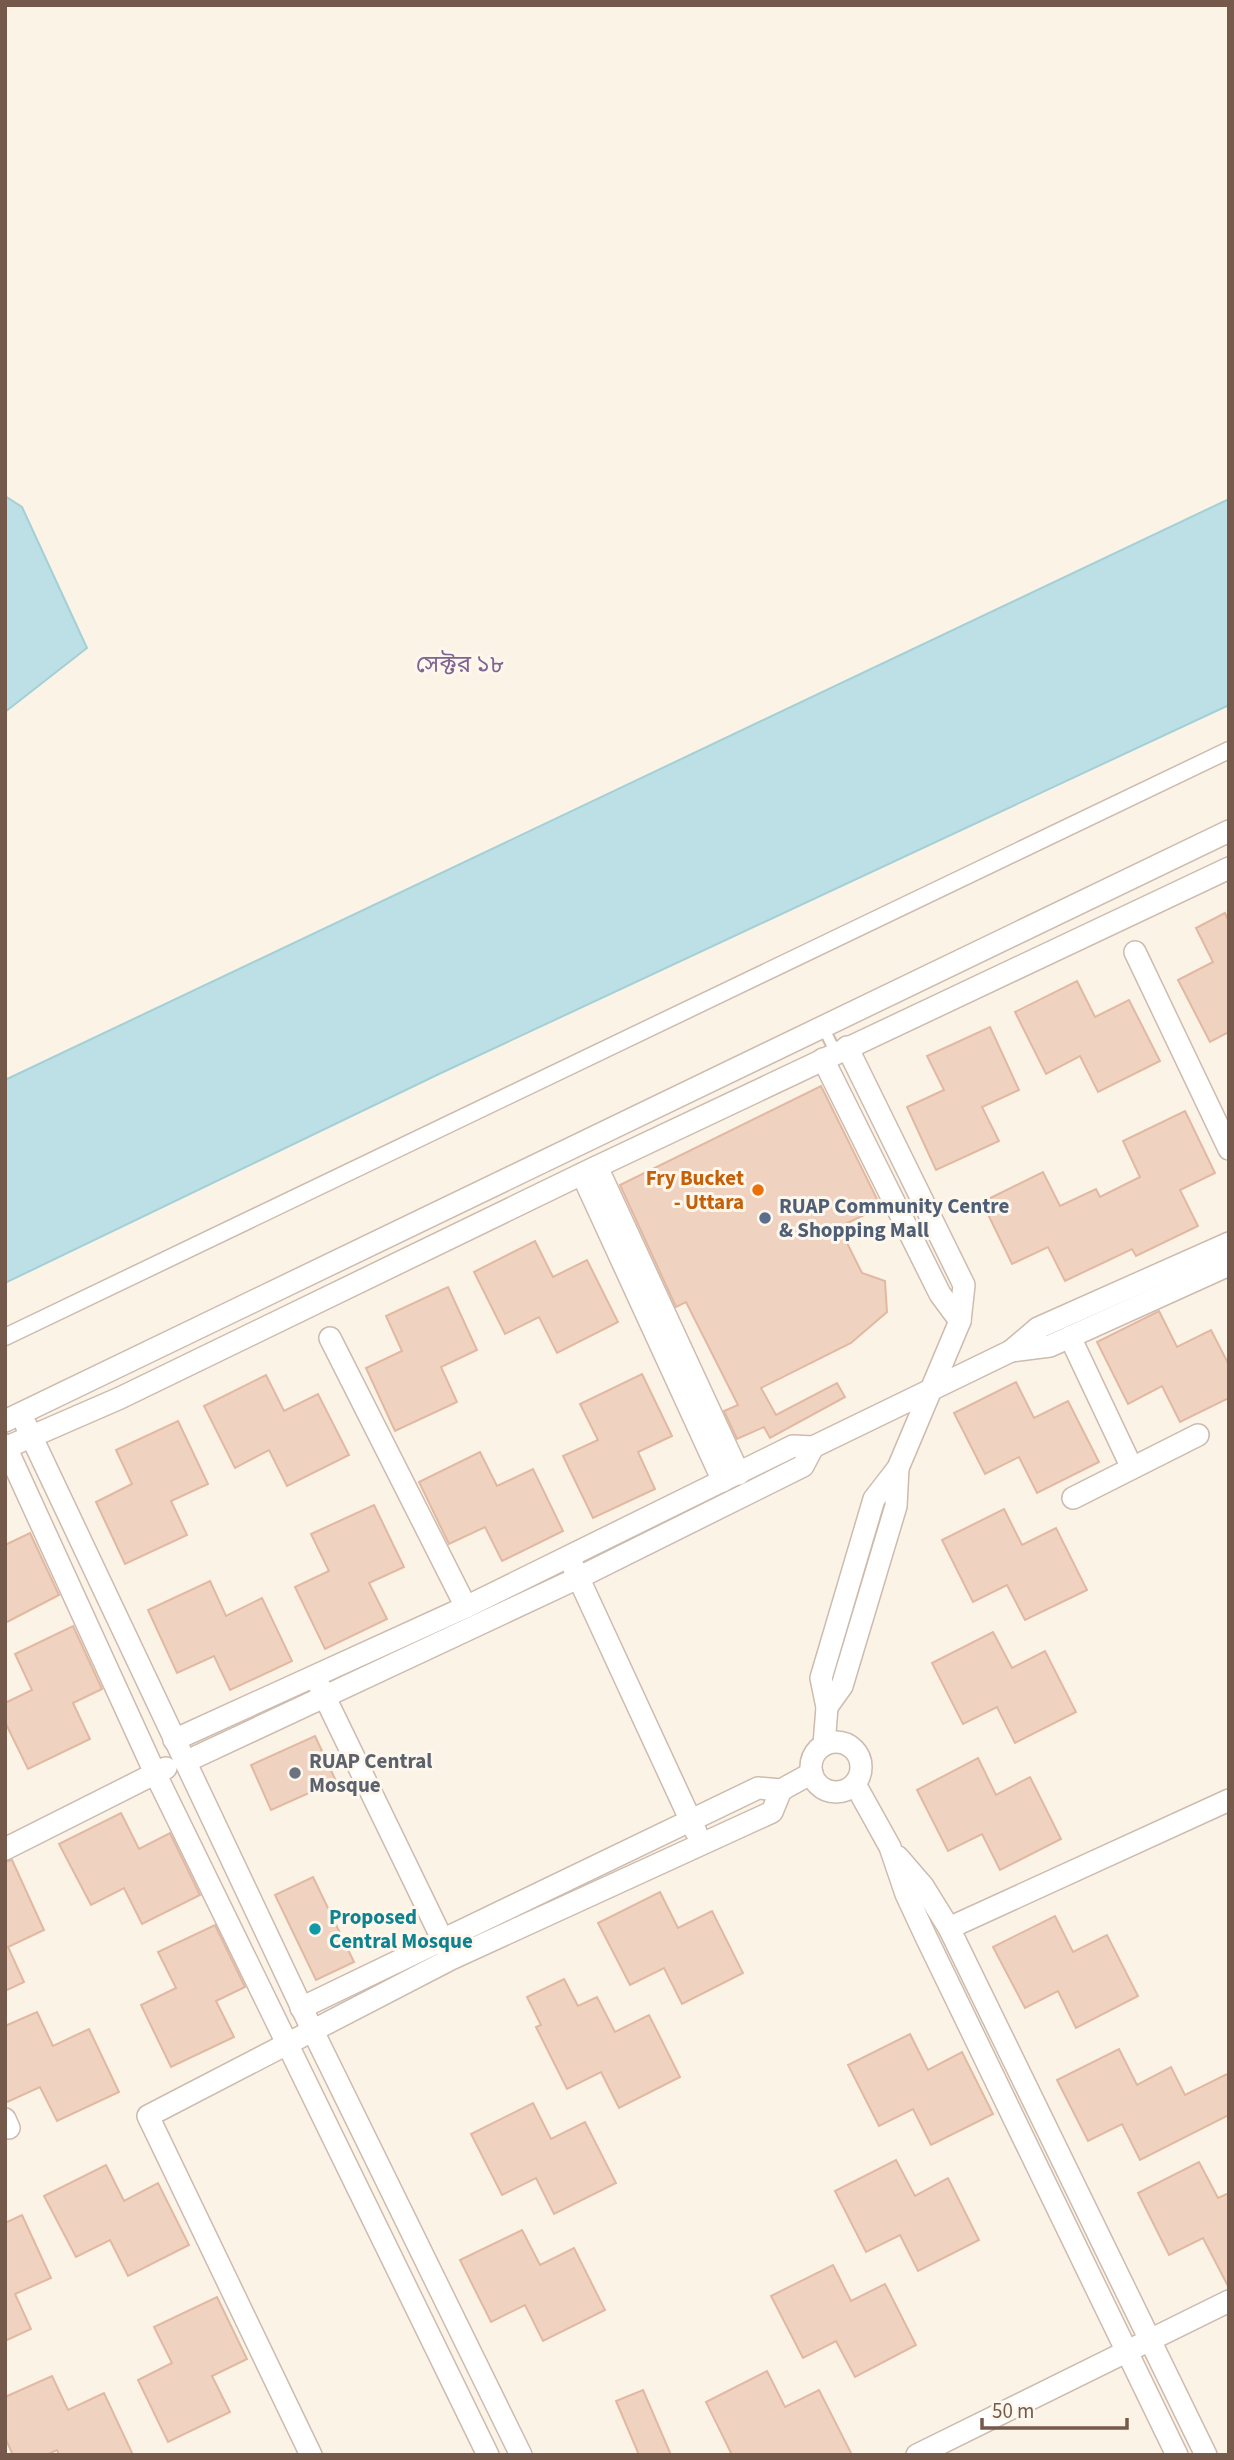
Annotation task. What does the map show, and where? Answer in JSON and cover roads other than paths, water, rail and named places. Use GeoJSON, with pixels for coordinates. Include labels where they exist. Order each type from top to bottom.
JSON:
{"type":"FeatureCollection","features":[{"type":"Feature","properties":{"kind":"street"},"geometry":{"type":"LineString","coordinates":[[5,1337],[1229,750]]}},
{"type":"Feature","properties":{"kind":"street"},"geometry":{"type":"LineString","coordinates":[[521,2455],[301,2008],[32,1436],[13,1417],[1229,831]]}},
{"type":"Feature","properties":{"kind":"street"},"geometry":{"type":"LineString","coordinates":[[488,2455],[155,1773],[6,1447],[120,1398],[590,1170],[1229,868]]}},
{"type":"Feature","properties":{"kind":"street"},"geometry":{"type":"LineString","coordinates":[[1135,952],[1229,1149]]}},
{"type":"Feature","properties":{"kind":"street"},"geometry":{"type":"LineString","coordinates":[[824,1745],[827,1707],[821,1678],[874,1499],[898,1468],[960,1321],[964,1285],[835,1053]]}},
{"type":"Feature","properties":{"kind":"street"},"geometry":{"type":"LineString","coordinates":[[579,1143],[731,1477]]}},
{"type":"Feature","properties":{"kind":"street"},"geometry":{"type":"LineString","coordinates":[[174,1740],[466,1607],[793,1447],[813,1447],[1012,1351],[1038,1328],[1229,1243]]}},
{"type":"Feature","properties":{"kind":"street"},"geometry":{"type":"LineString","coordinates":[[1012,1351],[1051,1346],[1229,1265]]}},
{"type":"Feature","properties":{"kind":"street"},"geometry":{"type":"LineString","coordinates":[[1070,1336],[1132,1468]]}},
{"type":"Feature","properties":{"kind":"street"},"geometry":{"type":"LineString","coordinates":[[330,1338],[466,1607]]}},
{"type":"Feature","properties":{"kind":"street"},"geometry":{"type":"LineString","coordinates":[[1073,1498],[1198,1435]]}},
{"type":"Feature","properties":{"kind":"street"},"geometry":{"type":"LineString","coordinates":[[5,1849],[155,1773],[325,1697],[578,1578],[803,1466],[813,1447]]}},
{"type":"Feature","properties":{"kind":"street"},"geometry":{"type":"LineString","coordinates":[[569,1557],[702,1843]]}},
{"type":"Feature","properties":{"kind":"street"},"geometry":{"type":"LineString","coordinates":[[315,1675],[443,1937],[451,1959]]}},
{"type":"Feature","properties":{"kind":"street"},"geometry":{"type":"LineString","coordinates":[[841,1742],[856,1752],[861,1768],[855,1784],[842,1792],[827,1791],[815,1782],[812,1773],[813,1757],[824,1745],[841,1742]]}},
{"type":"Feature","properties":{"kind":"street"},"geometry":{"type":"LineString","coordinates":[[301,2008],[443,1937],[758,1788],[781,1790],[812,1773]]}},
{"type":"Feature","properties":{"kind":"street"},"geometry":{"type":"LineString","coordinates":[[855,1784],[890,1847],[911,1905],[1177,2455]]}},
{"type":"Feature","properties":{"kind":"street"},"geometry":{"type":"LineString","coordinates":[[311,2455],[148,2116],[451,1959],[772,1812],[781,1790]]}},
{"type":"Feature","properties":{"kind":"street"},"geometry":{"type":"LineString","coordinates":[[949,1928],[1229,1800]]}},
{"type":"Feature","properties":{"kind":"street"},"geometry":{"type":"LineString","coordinates":[[890,1847],[923,1886],[949,1928],[1206,2455]]}},
{"type":"Feature","properties":{"kind":"street"},"geometry":{"type":"LineString","coordinates":[[917,2455],[1229,2301]]}},
{"type":"Feature","properties":{"kind":"lane"},"geometry":{"type":"LineString","coordinates":[[823,1027],[835,1053]]}},
{"type":"Feature","properties":{"kind":"water"},"geometry":{"type":"Polygon","coordinates":[[[5,496],[22,507],[87,648],[5,712],[5,496]]]}},
{"type":"Feature","properties":{"kind":"water"},"geometry":{"type":"Polygon","coordinates":[[[1229,499],[1229,705],[439,1074],[5,1283],[5,1080],[1229,499]]]}},
{"type":"Feature","properties":{"kind":"place","name":"Fry Bucket - Uttara"},"geometry":{"type":"Point","coordinates":[758,1190]}},
{"type":"Feature","properties":{"kind":"place","name":"RUAP Community Centre & Shopping Mall"},"geometry":{"type":"Point","coordinates":[765,1218]}},
{"type":"Feature","properties":{"kind":"place","name":"RUAP Central Mosque"},"geometry":{"type":"Point","coordinates":[295,1773]}},
{"type":"Feature","properties":{"kind":"place","name":"Proposed Central Mosque"},"geometry":{"type":"Point","coordinates":[315,1929]}},
{"type":"Feature","properties":{"kind":"district","name":"সেক্টর ১৮"},"geometry":{"type":"Point","coordinates":[460,664]}}]}
